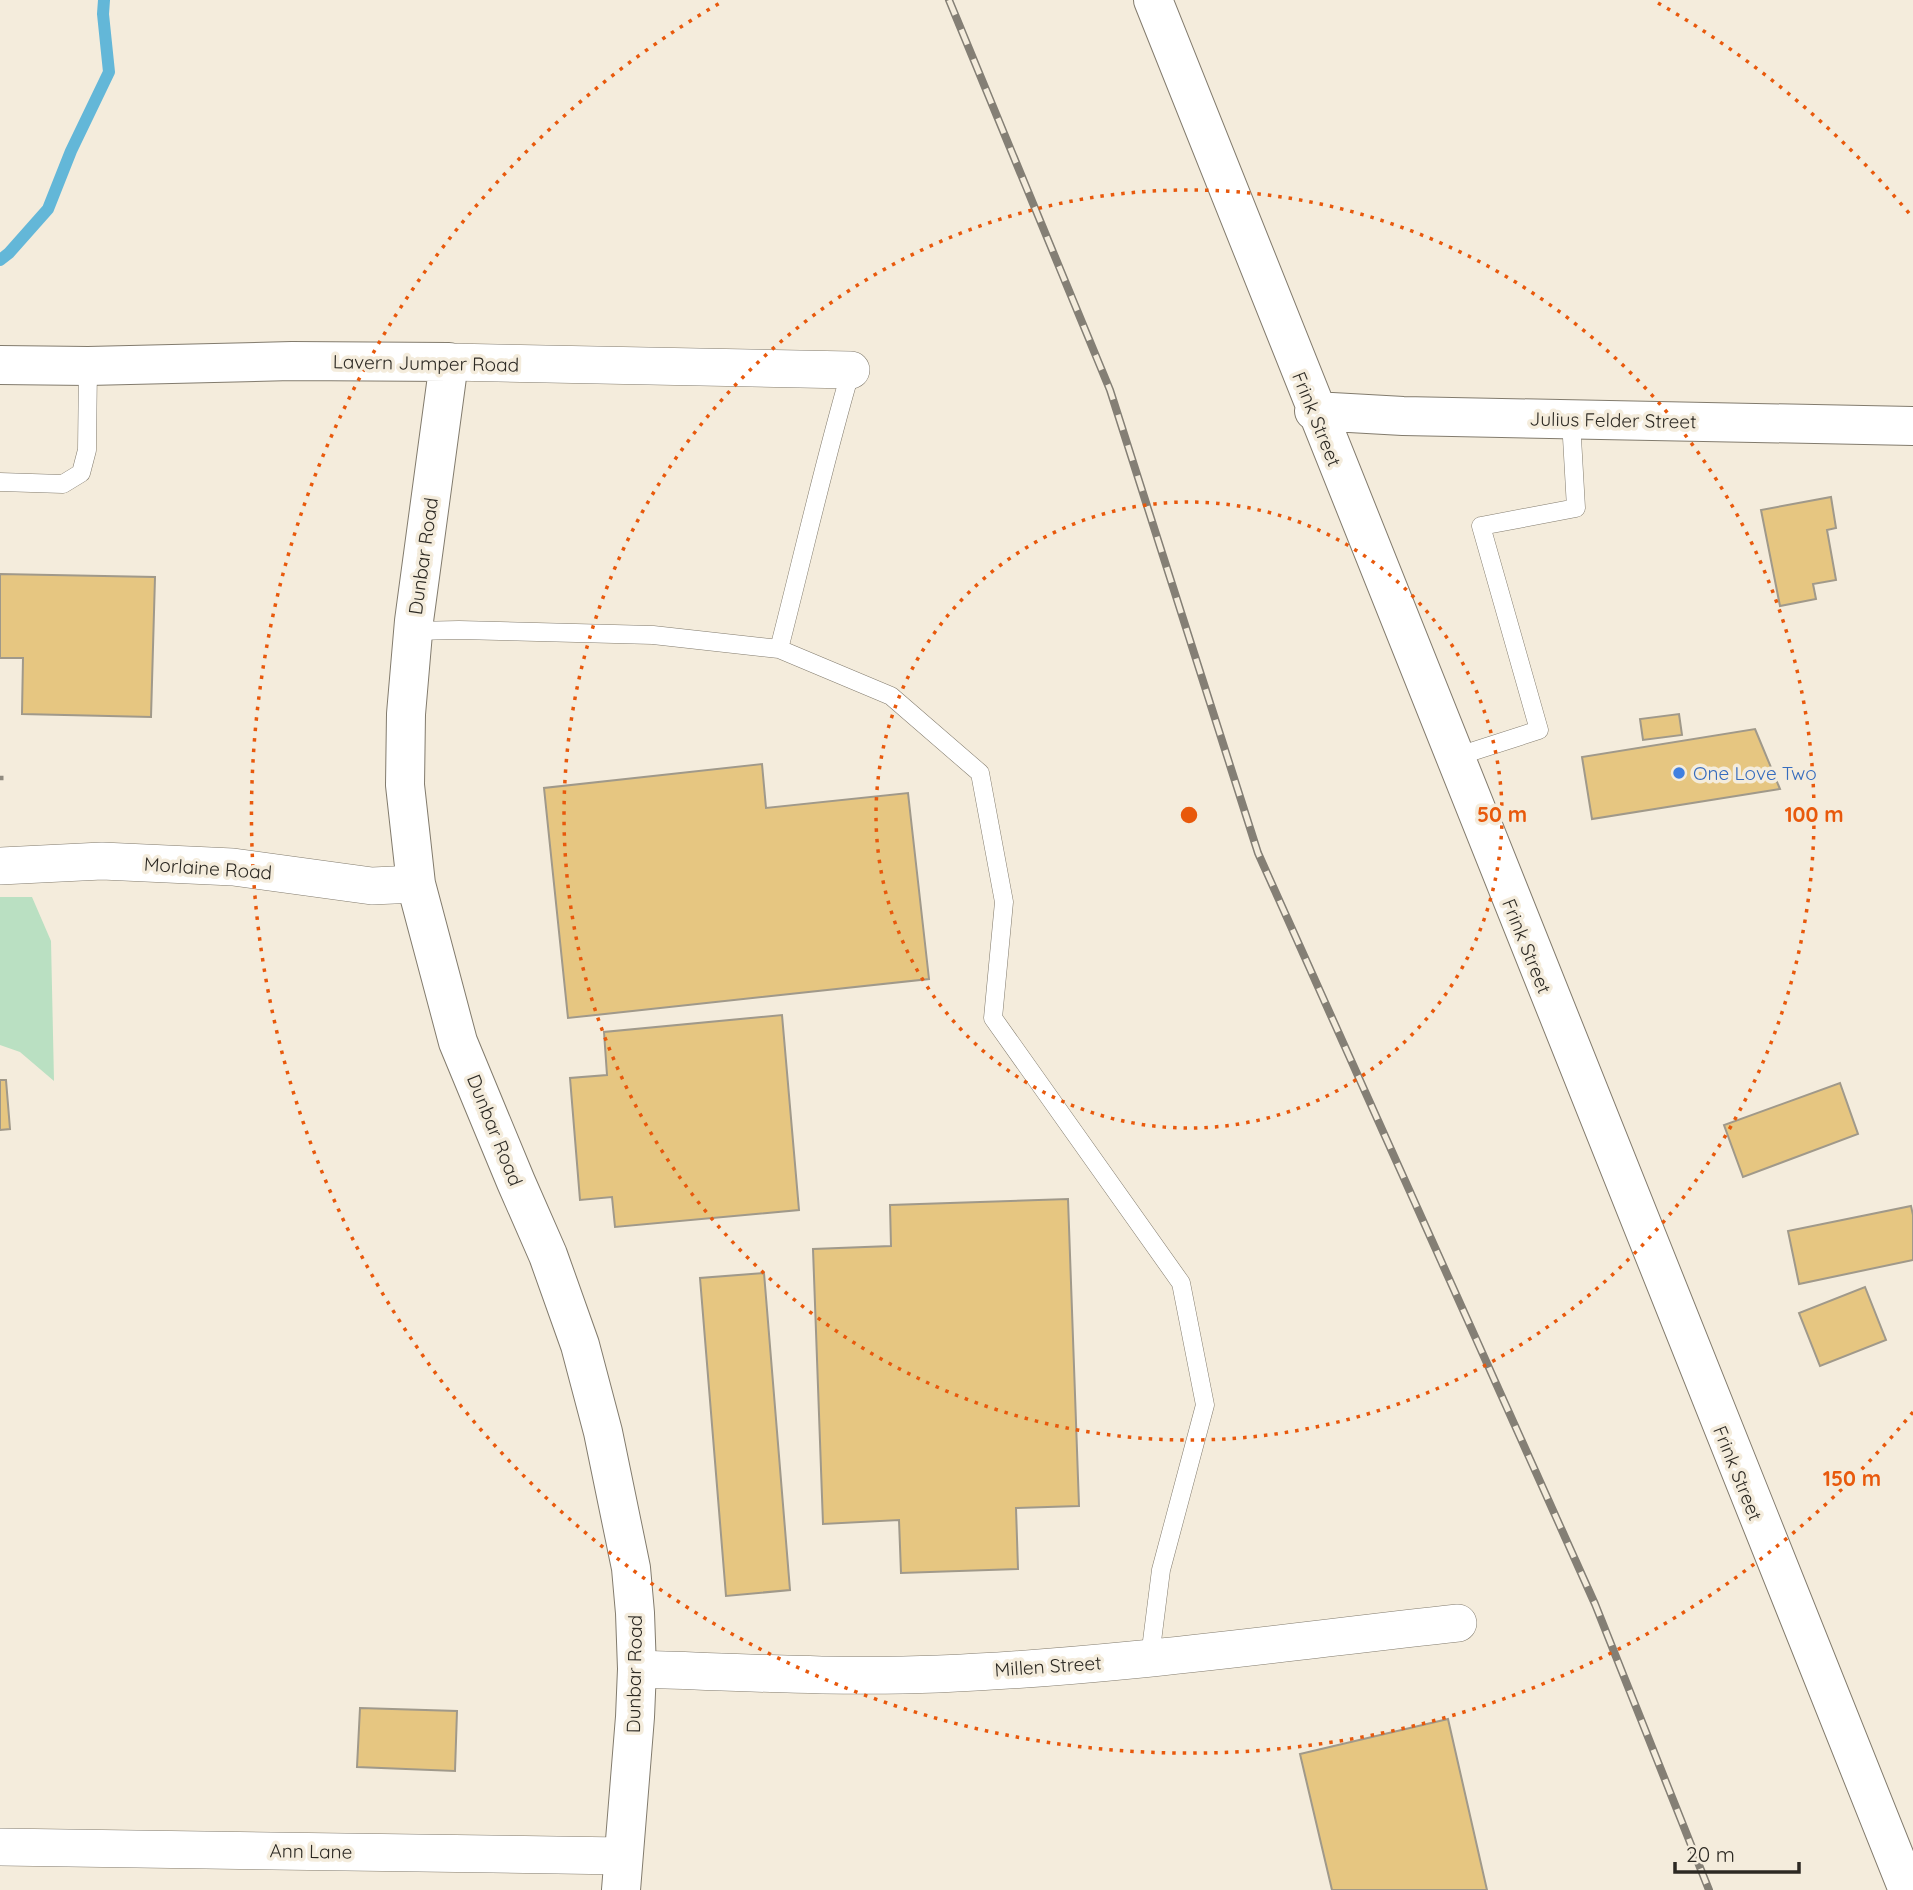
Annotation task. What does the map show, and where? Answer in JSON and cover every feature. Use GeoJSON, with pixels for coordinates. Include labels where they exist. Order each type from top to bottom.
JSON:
{"type":"FeatureCollection","features":[{"type":"Feature","properties":{"kind":"street","name":"Frink Street"},"geometry":{"type":"LineString","coordinates":[[1153,0],[1775,1566],[1909,1888]]}},
{"type":"Feature","properties":{"kind":"street","name":"Lavern Jumper Road"},"geometry":{"type":"LineString","coordinates":[[0,365],[88,366],[292,361],[851,370]]}},
{"type":"Feature","properties":{"kind":"street","name":"Dunbar Road"},"geometry":{"type":"LineString","coordinates":[[449,362],[413,631],[406,713],[405,785],[416,884],[458,1042],[548,1255],[583,1357],[603,1432],[631,1568],[635,1613],[635,1717],[622,1873]]}},
{"type":"Feature","properties":{"kind":"street","name":"Julius Felder Street"},"geometry":{"type":"LineString","coordinates":[[1314,411],[1392,416],[1913,426]]}},
{"type":"Feature","properties":{"kind":"street","name":"Morlaine Road"},"geometry":{"type":"LineString","coordinates":[[0,866],[115,862],[233,867],[372,886],[416,884]]}},
{"type":"Feature","properties":{"kind":"street","name":"Millen Street"},"geometry":{"type":"LineString","coordinates":[[637,1669],[799,1674],[937,1674],[1073,1666],[1458,1623]]}},
{"type":"Feature","properties":{"kind":"street","name":"Ann Lane"},"geometry":{"type":"LineString","coordinates":[[0,1847],[622,1873]]}},
{"type":"Feature","properties":{"kind":"lane"},"geometry":{"type":"LineString","coordinates":[[0,482],[63,484],[82,473],[87,450],[88,366]]}},
{"type":"Feature","properties":{"kind":"lane"},"geometry":{"type":"LineString","coordinates":[[779,649],[851,370]]}},
{"type":"Feature","properties":{"kind":"lane"},"geometry":{"type":"LineString","coordinates":[[1452,758],[1539,730],[1481,526],[1576,508],[1571,419]]}},
{"type":"Feature","properties":{"kind":"lane"},"geometry":{"type":"LineString","coordinates":[[413,631],[653,635],[779,649],[891,696],[980,773],[1004,902],[993,1018],[1181,1283],[1205,1405],[1161,1570],[1150,1657]]}},
{"type":"Feature","properties":{"kind":"green space"},"geometry":{"type":"Polygon","coordinates":[[[0,897],[32,897],[51,941],[54,1081],[20,1052],[0,1045],[0,897]]]}},
{"type":"Feature","properties":{"kind":"building"},"geometry":{"type":"Polygon","coordinates":[[[1831,497],[1836,528],[1827,530],[1836,580],[1813,584],[1816,599],[1780,606],[1761,510],[1831,497]]]}},
{"type":"Feature","properties":{"kind":"building"},"geometry":{"type":"Polygon","coordinates":[[[0,574],[155,577],[151,717],[22,714],[23,658],[0,658],[0,574]]]}},
{"type":"Feature","properties":{"kind":"building"},"geometry":{"type":"Polygon","coordinates":[[[1679,714],[1682,735],[1643,740],[1640,719],[1679,714]]]}},
{"type":"Feature","properties":{"kind":"building","name":"One Love Two"},"geometry":{"type":"Polygon","coordinates":[[[1755,729],[1780,789],[1592,819],[1582,757],[1755,729]]]}},
{"type":"Feature","properties":{"kind":"building"},"geometry":{"type":"Polygon","coordinates":[[[762,764],[766,808],[908,793],[929,979],[568,1018],[544,788],[762,764]]]}},
{"type":"Feature","properties":{"kind":"building"},"geometry":{"type":"Polygon","coordinates":[[[782,1015],[799,1210],[615,1227],[612,1197],[580,1200],[570,1078],[607,1075],[604,1032],[782,1015]]]}},
{"type":"Feature","properties":{"kind":"building"},"geometry":{"type":"Polygon","coordinates":[[[0,1080],[6,1080],[10,1129],[0,1130],[0,1080]]]}},
{"type":"Feature","properties":{"kind":"building"},"geometry":{"type":"Polygon","coordinates":[[[1840,1083],[1858,1134],[1743,1177],[1724,1125],[1840,1083]]]}},
{"type":"Feature","properties":{"kind":"building"},"geometry":{"type":"Polygon","coordinates":[[[1068,1199],[1079,1506],[1016,1508],[1018,1569],[901,1573],[899,1520],[823,1524],[813,1249],[891,1246],[890,1205],[1068,1199]]]}},
{"type":"Feature","properties":{"kind":"building"},"geometry":{"type":"Polygon","coordinates":[[[1911,1206],[1913,1260],[1799,1284],[1788,1231],[1911,1206]]]}},
{"type":"Feature","properties":{"kind":"building"},"geometry":{"type":"Polygon","coordinates":[[[764,1273],[790,1590],[726,1596],[700,1278],[764,1273]]]}},
{"type":"Feature","properties":{"kind":"building"},"geometry":{"type":"Polygon","coordinates":[[[1865,1287],[1886,1340],[1820,1366],[1799,1313],[1865,1287]]]}},
{"type":"Feature","properties":{"kind":"building"},"geometry":{"type":"Polygon","coordinates":[[[360,1708],[457,1711],[455,1771],[357,1767],[360,1708]]]}},
{"type":"Feature","properties":{"kind":"building"},"geometry":{"type":"Polygon","coordinates":[[[1448,1719],[1487,1890],[1332,1890],[1300,1754],[1448,1719]]]}},
{"type":"Feature","properties":{"kind":"waterway"},"geometry":{"type":"LineString","coordinates":[[0,260],[48,209],[71,151],[109,72],[104,0]]}},
{"type":"Feature","properties":{"kind":"railway"},"geometry":{"type":"LineString","coordinates":[[949,0],[1110,390],[1258,853],[1595,1604],[1709,1890]]}},
{"type":"Feature","properties":{"kind":"place","name":"One Love Two"},"geometry":{"type":"Point","coordinates":[1679,773]}}]}
